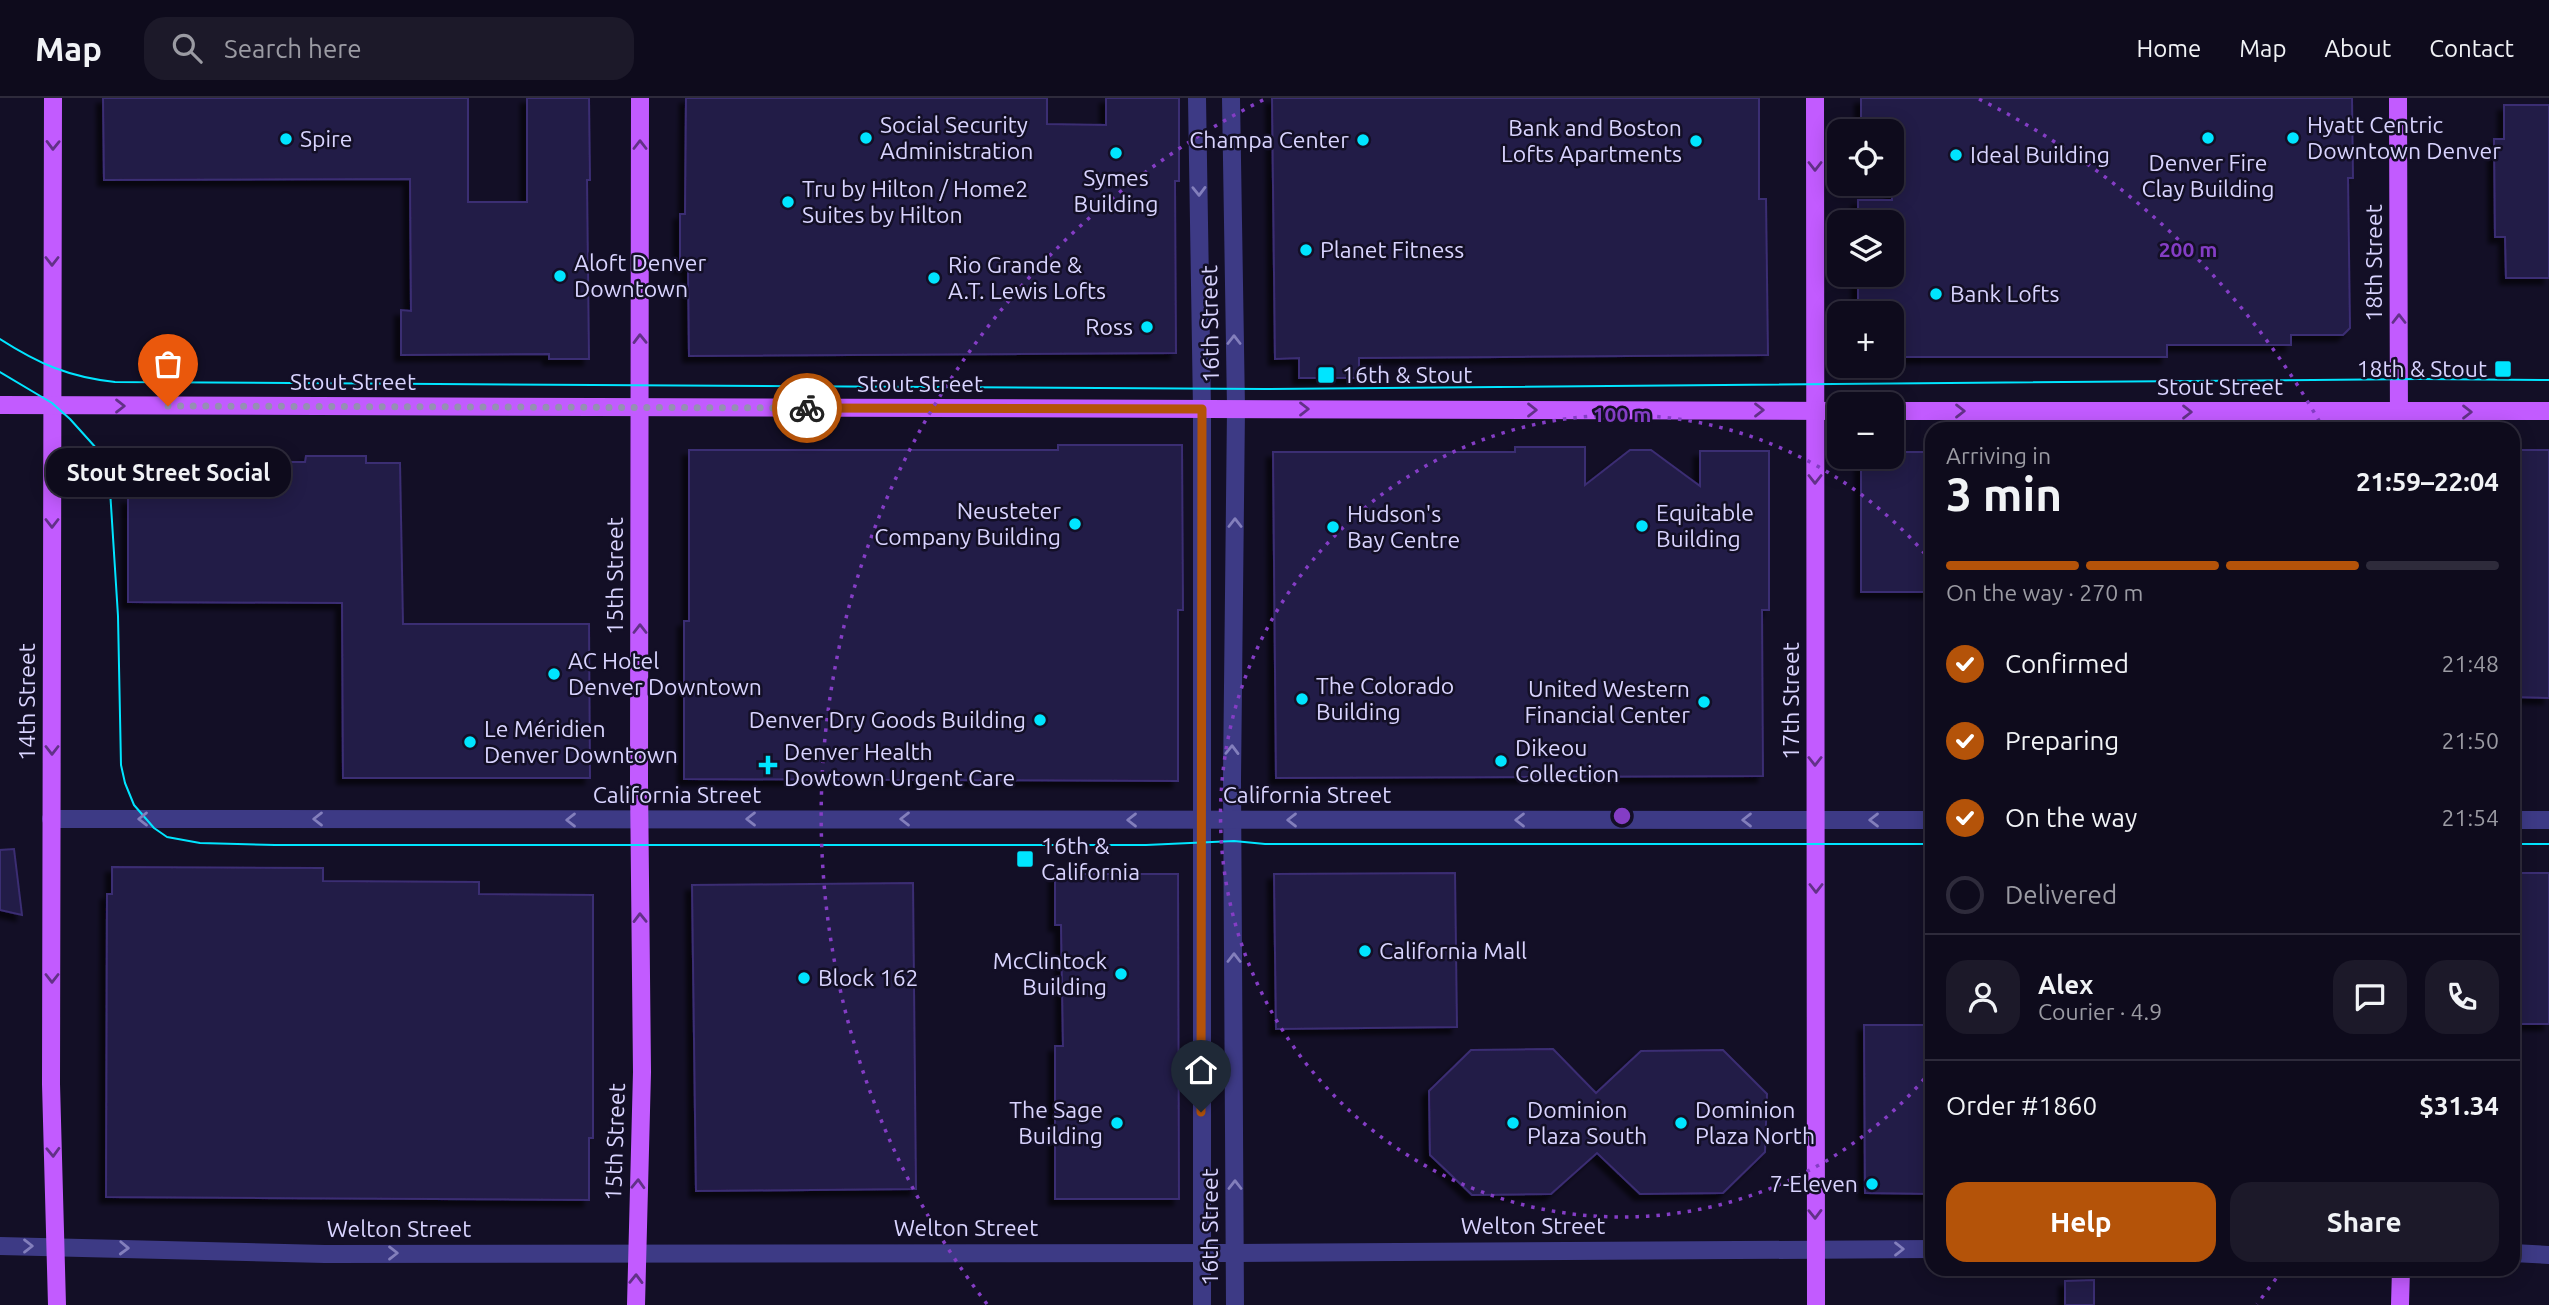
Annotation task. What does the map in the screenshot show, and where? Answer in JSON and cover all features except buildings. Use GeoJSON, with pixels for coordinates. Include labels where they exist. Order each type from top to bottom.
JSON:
{"type":"FeatureCollection","features":[{"type":"Feature","properties":{"kind":"main road","name":"14th Street"},"geometry":{"type":"LineString","coordinates":[[53,98],[51,1084],[57,1305]]}},
{"type":"Feature","properties":{"kind":"main road","name":"15th Street"},"geometry":{"type":"LineString","coordinates":[[636,1305],[642,1072],[639,820],[640,98]]}},
{"type":"Feature","properties":{"kind":"main road","name":"17th Street"},"geometry":{"type":"LineString","coordinates":[[1815,98],[1816,1305]]}},
{"type":"Feature","properties":{"kind":"main road","name":"18th Street"},"geometry":{"type":"LineString","coordinates":[[2398,98],[2399,420]]}},
{"type":"Feature","properties":{"kind":"main road","name":"Stout Street"},"geometry":{"type":"LineString","coordinates":[[0,405],[1827,411]]}},
{"type":"Feature","properties":{"kind":"main road","name":"Stout Street"},"geometry":{"type":"LineString","coordinates":[[1904,411],[2399,420],[2549,411]]}},
{"type":"Feature","properties":{"kind":"main road"},"geometry":{"type":"LineString","coordinates":[[2400,1305],[2401,1276]]}},
{"type":"Feature","properties":{"kind":"street","name":"16th Street"},"geometry":{"type":"LineString","coordinates":[[1197,98],[1202,409],[1202,1305]]}},
{"type":"Feature","properties":{"kind":"street","name":"16th Street"},"geometry":{"type":"LineString","coordinates":[[1231,98],[1236,408],[1232,780],[1235,1305]]}},
{"type":"Feature","properties":{"kind":"street","name":"California Street"},"geometry":{"type":"LineString","coordinates":[[51,819],[1925,820]]}},
{"type":"Feature","properties":{"kind":"street"},"geometry":{"type":"LineString","coordinates":[[2520,820],[2549,820]]}},
{"type":"Feature","properties":{"kind":"street","name":"Welton Street"},"geometry":{"type":"LineString","coordinates":[[0,1246],[325,1254],[1925,1249]]}},
{"type":"Feature","properties":{"kind":"street"},"geometry":{"type":"LineString","coordinates":[[2520,1253],[2549,1255]]}},
{"type":"Feature","properties":{"kind":"tram line"},"geometry":{"type":"LineString","coordinates":[[0,339],[55,368],[83,377],[115,382],[1264,389],[2549,380]]}},
{"type":"Feature","properties":{"kind":"tram line"},"geometry":{"type":"LineString","coordinates":[[0,372],[52,403],[70,419],[97,449],[109,474],[118,616],[121,765],[134,805],[154,828],[167,837],[200,843],[275,845],[1146,845],[1234,841],[1265,844],[1925,844]]}},
{"type":"Feature","properties":{"kind":"tram line"},"geometry":{"type":"LineString","coordinates":[[2520,844],[2549,844]]}},
{"type":"Feature","properties":{"kind":"way so far"},"geometry":{"type":"LineString","coordinates":[[168,406],[807,408]]}},
{"type":"Feature","properties":{"kind":"place","name":"Social Security Administration"},"geometry":{"type":"Point","coordinates":[866,138]}},
{"type":"Feature","properties":{"kind":"place","name":"Denver Fire Clay Building"},"geometry":{"type":"Point","coordinates":[2208,138]}},
{"type":"Feature","properties":{"kind":"place","name":"Hyatt Centric Downtown Denver"},"geometry":{"type":"Point","coordinates":[2293,138]}},
{"type":"Feature","properties":{"kind":"place","name":"Spire"},"geometry":{"type":"Point","coordinates":[286,139]}},
{"type":"Feature","properties":{"kind":"place","name":"Champa Center"},"geometry":{"type":"Point","coordinates":[1363,140]}},
{"type":"Feature","properties":{"kind":"place","name":"Bank and Boston Lofts Apartments"},"geometry":{"type":"Point","coordinates":[1696,141]}},
{"type":"Feature","properties":{"kind":"place","name":"Symes Building"},"geometry":{"type":"Point","coordinates":[1116,153]}},
{"type":"Feature","properties":{"kind":"place","name":"Ideal Building"},"geometry":{"type":"Point","coordinates":[1956,155]}},
{"type":"Feature","properties":{"kind":"place","name":"Tru by Hilton / Home2 Suites by Hilton"},"geometry":{"type":"Point","coordinates":[788,202]}},
{"type":"Feature","properties":{"kind":"place","name":"Planet Fitness"},"geometry":{"type":"Point","coordinates":[1306,250]}},
{"type":"Feature","properties":{"kind":"place","name":"Aloft Denver Downtown"},"geometry":{"type":"Point","coordinates":[560,276]}},
{"type":"Feature","properties":{"kind":"place","name":"Rio Grande & A.T. Lewis Lofts"},"geometry":{"type":"Point","coordinates":[934,278]}},
{"type":"Feature","properties":{"kind":"place","name":"Bank Lofts"},"geometry":{"type":"Point","coordinates":[1936,294]}},
{"type":"Feature","properties":{"kind":"place","name":"Ross"},"geometry":{"type":"Point","coordinates":[1147,327]}},
{"type":"Feature","properties":{"kind":"place","name":"18th & Stout"},"geometry":{"type":"Point","coordinates":[2503,369]}},
{"type":"Feature","properties":{"kind":"place","name":"16th & Stout"},"geometry":{"type":"Point","coordinates":[1326,375]}},
{"type":"Feature","properties":{"kind":"place","name":"Stout Street Social"},"geometry":{"type":"Point","coordinates":[168,406]}},
{"type":"Feature","properties":{"kind":"place","name":"Neusteter Company Building"},"geometry":{"type":"Point","coordinates":[1075,524]}},
{"type":"Feature","properties":{"kind":"place","name":"Equitable Building"},"geometry":{"type":"Point","coordinates":[1642,526]}},
{"type":"Feature","properties":{"kind":"place","name":"Hudson's Bay Centre"},"geometry":{"type":"Point","coordinates":[1333,527]}},
{"type":"Feature","properties":{"kind":"place","name":"AC Hotel Denver Downtown"},"geometry":{"type":"Point","coordinates":[554,674]}},
{"type":"Feature","properties":{"kind":"place","name":"The Colorado Building"},"geometry":{"type":"Point","coordinates":[1302,699]}},
{"type":"Feature","properties":{"kind":"place","name":"United Western Financial Center"},"geometry":{"type":"Point","coordinates":[1704,702]}},
{"type":"Feature","properties":{"kind":"place","name":"Denver Dry Goods Building"},"geometry":{"type":"Point","coordinates":[1040,720]}},
{"type":"Feature","properties":{"kind":"place","name":"Le Méridien Denver Downtown"},"geometry":{"type":"Point","coordinates":[470,742]}},
{"type":"Feature","properties":{"kind":"place","name":"Dikeou Collection"},"geometry":{"type":"Point","coordinates":[1501,761]}},
{"type":"Feature","properties":{"kind":"place","name":"Denver Health Dowtown Urgent Care"},"geometry":{"type":"Point","coordinates":[768,765]}},
{"type":"Feature","properties":{"kind":"place","name":"16th & California"},"geometry":{"type":"Point","coordinates":[1025,859]}},
{"type":"Feature","properties":{"kind":"place","name":"California Mall"},"geometry":{"type":"Point","coordinates":[1365,951]}},
{"type":"Feature","properties":{"kind":"place","name":"McClintock Building"},"geometry":{"type":"Point","coordinates":[1121,974]}},
{"type":"Feature","properties":{"kind":"place","name":"Block 162"},"geometry":{"type":"Point","coordinates":[804,978]}},
{"type":"Feature","properties":{"kind":"place","name":"The Sage Building"},"geometry":{"type":"Point","coordinates":[1117,1123]}},
{"type":"Feature","properties":{"kind":"place","name":"Dominion Plaza South"},"geometry":{"type":"Point","coordinates":[1513,1123]}},
{"type":"Feature","properties":{"kind":"place","name":"Dominion Plaza North"},"geometry":{"type":"Point","coordinates":[1681,1123]}},
{"type":"Feature","properties":{"kind":"place","name":"7-Eleven"},"geometry":{"type":"Point","coordinates":[1872,1184]}},
{"type":"Feature","properties":{"kind":"route"},"geometry":{"type":"LineString","coordinates":[[807,408],[1202,409],[1201,1112]]}}]}
